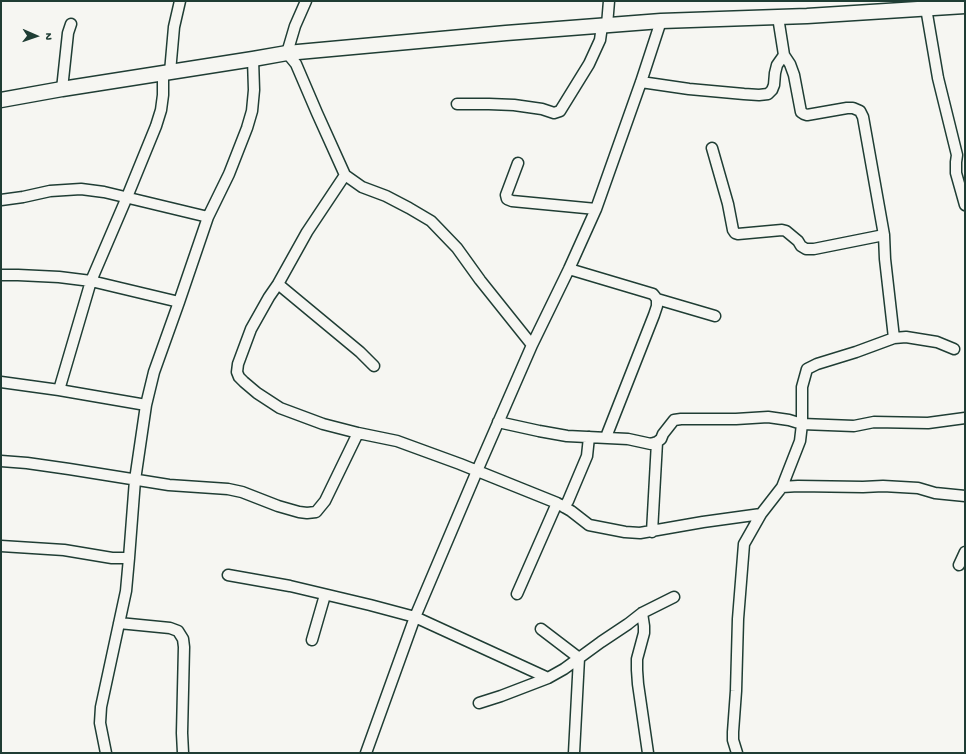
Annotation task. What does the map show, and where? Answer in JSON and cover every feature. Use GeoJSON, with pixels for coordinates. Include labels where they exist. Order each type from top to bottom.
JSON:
{"type":"FeatureCollection","features":[{"type":"Feature","properties":{"kind":"street"},"geometry":{"type":"LineString","coordinates":[[59,390],[91,281],[127,197],[161,110],[166,72],[180,1]]}},
{"type":"Feature","properties":{"kind":"street"},"geometry":{"type":"LineString","coordinates":[[287,53],[295,26],[306,1]]}},
{"type":"Feature","properties":{"kind":"street"},"geometry":{"type":"LineString","coordinates":[[457,104],[514,105],[542,109],[554,113],[560,112],[589,64],[600,40],[609,1]]}},
{"type":"Feature","properties":{"kind":"street"},"geometry":{"type":"LineString","coordinates":[[1,100],[62,88],[287,53],[506,33],[661,22],[778,17],[897,6],[926,8],[965,6]]}},
{"type":"Feature","properties":{"kind":"street"},"geometry":{"type":"LineString","coordinates":[[926,8],[938,78],[961,158],[956,173],[965,205]]}},
{"type":"Feature","properties":{"kind":"street"},"geometry":{"type":"LineString","coordinates":[[778,17],[784,55],[790,64],[794,75],[801,112],[807,115],[853,108],[860,111],[863,117],[884,235],[885,259],[894,338]]}},
{"type":"Feature","properties":{"kind":"street"},"geometry":{"type":"LineString","coordinates":[[366,753],[415,617],[532,345],[596,209],[661,22]]}},
{"type":"Feature","properties":{"kind":"street"},"geometry":{"type":"LineString","coordinates":[[62,88],[68,33],[71,24]]}},
{"type":"Feature","properties":{"kind":"street"},"geometry":{"type":"LineString","coordinates":[[287,53],[296,64],[316,114],[345,175],[362,187],[386,196],[431,221],[457,248],[480,280],[532,345]]}},
{"type":"Feature","properties":{"kind":"street"},"geometry":{"type":"LineString","coordinates":[[641,82],[689,89],[759,95],[768,94],[774,85],[777,65],[784,55]]}},
{"type":"Feature","properties":{"kind":"street"},"geometry":{"type":"LineString","coordinates":[[106,753],[100,723],[101,707],[126,591],[135,480],[146,405],[154,372],[208,217],[229,174],[247,128],[252,111],[254,90],[253,59]]}},
{"type":"Feature","properties":{"kind":"street"},"geometry":{"type":"LineString","coordinates":[[712,148],[735,233],[782,230],[786,231],[806,249],[814,249],[884,235]]}},
{"type":"Feature","properties":{"kind":"street"},"geometry":{"type":"LineString","coordinates":[[518,163],[506,195],[507,199],[512,201],[596,209]]}},
{"type":"Feature","properties":{"kind":"street"},"geometry":{"type":"LineString","coordinates":[[345,175],[307,232],[251,329],[238,364],[237,372],[239,377],[257,393],[280,408],[323,424],[358,433],[397,440],[477,471],[561,505],[589,525],[625,532],[640,533],[761,514]]}},
{"type":"Feature","properties":{"kind":"street"},"geometry":{"type":"LineString","coordinates":[[1,200],[50,191],[81,189],[127,197],[208,217]]}},
{"type":"Feature","properties":{"kind":"street"},"geometry":{"type":"LineString","coordinates":[[569,269],[653,294],[657,299],[714,316]]}},
{"type":"Feature","properties":{"kind":"street"},"geometry":{"type":"LineString","coordinates":[[1,275],[59,277],[91,281],[179,302]]}},
{"type":"Feature","properties":{"kind":"street"},"geometry":{"type":"LineString","coordinates":[[278,284],[360,352],[374,366]]}},
{"type":"Feature","properties":{"kind":"street"},"geometry":{"type":"LineString","coordinates":[[606,437],[654,315],[657,306],[657,299]]}},
{"type":"Feature","properties":{"kind":"street"},"geometry":{"type":"LineString","coordinates":[[737,753],[733,740],[733,732],[738,619],[744,544],[746,538],[761,514],[782,487],[800,441],[802,424],[802,387],[807,369],[817,364],[894,338],[906,337],[937,342],[954,349]]}},
{"type":"Feature","properties":{"kind":"street"},"geometry":{"type":"LineString","coordinates":[[1,382],[146,405]]}},
{"type":"Feature","properties":{"kind":"street"},"geometry":{"type":"LineString","coordinates":[[498,422],[567,436],[628,439],[651,444],[661,439],[666,429],[674,420],[681,419],[736,419],[768,417],[789,420],[802,424],[854,426],[874,422],[928,423],[965,418]]}},
{"type":"Feature","properties":{"kind":"street"},"geometry":{"type":"LineString","coordinates":[[1,461],[69,468],[169,486],[228,489],[242,492],[278,506],[307,513],[316,512],[325,501],[358,433]]}},
{"type":"Feature","properties":{"kind":"street"},"geometry":{"type":"LineString","coordinates":[[517,594],[561,505],[568,501],[587,456],[589,437]]}},
{"type":"Feature","properties":{"kind":"street"},"geometry":{"type":"LineString","coordinates":[[652,532],[657,442]]}},
{"type":"Feature","properties":{"kind":"street"},"geometry":{"type":"LineString","coordinates":[[782,487],[883,486],[918,488],[935,493],[965,496]]}},
{"type":"Feature","properties":{"kind":"street"},"geometry":{"type":"LineString","coordinates":[[1,546],[64,550],[112,558],[129,558]]}},
{"type":"Feature","properties":{"kind":"street"},"geometry":{"type":"LineString","coordinates":[[959,565],[965,552]]}},
{"type":"Feature","properties":{"kind":"street"},"geometry":{"type":"LineString","coordinates":[[228,575],[290,586],[415,617],[548,678]]}},
{"type":"Feature","properties":{"kind":"street"},"geometry":{"type":"LineString","coordinates":[[312,640],[325,595]]}},
{"type":"Feature","properties":{"kind":"street"},"geometry":{"type":"LineString","coordinates":[[479,703],[548,678],[564,669],[642,613],[674,597]]}},
{"type":"Feature","properties":{"kind":"street"},"geometry":{"type":"LineString","coordinates":[[642,613],[644,633],[637,659],[637,670],[648,753]]}},
{"type":"Feature","properties":{"kind":"street"},"geometry":{"type":"LineString","coordinates":[[119,623],[170,628],[178,632],[183,639],[183,753]]}},
{"type":"Feature","properties":{"kind":"street"},"geometry":{"type":"LineString","coordinates":[[541,629],[579,658]]}},
{"type":"Feature","properties":{"kind":"street"},"geometry":{"type":"LineString","coordinates":[[574,753],[579,658]]}}]}
